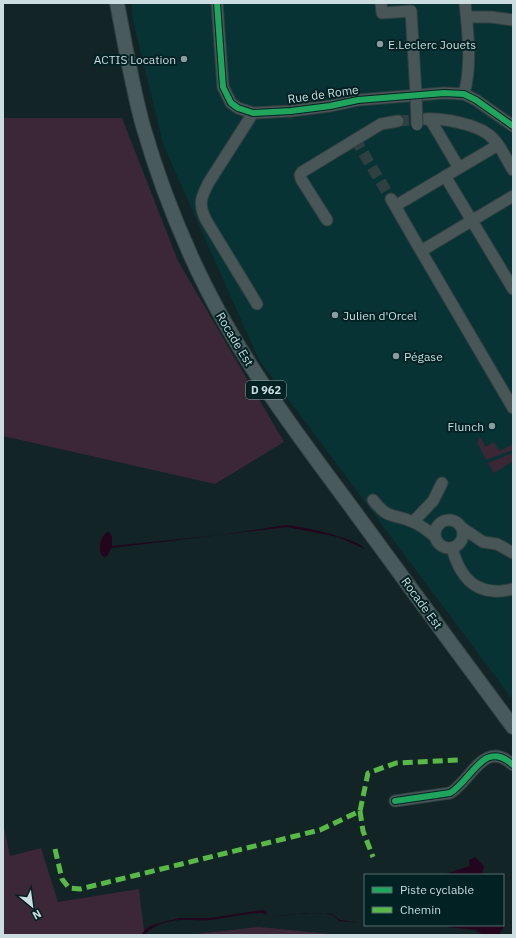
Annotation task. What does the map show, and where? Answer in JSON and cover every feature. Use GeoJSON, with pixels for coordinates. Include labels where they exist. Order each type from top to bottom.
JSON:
{"type":"FeatureCollection","features":[{"type":"Feature","properties":{"kind":"main road","name":"Rocade Est"},"geometry":{"type":"LineString","coordinates":[[118,3],[125,46],[143,125],[151,152],[169,204],[192,258],[219,312],[246,359],[294,431],[513,727]]}},
{"type":"Feature","properties":{"kind":"street","name":"Rue de Rome"},"geometry":{"type":"LineString","coordinates":[[217,3],[223,87],[231,103],[238,108],[253,113],[307,109],[358,100],[416,94],[464,94],[476,100],[513,126]]}},
{"type":"Feature","properties":{"kind":"street"},"geometry":{"type":"LineString","coordinates":[[381,3],[382,13],[411,11],[416,94],[424,121],[459,168]]}},
{"type":"Feature","properties":{"kind":"street"},"geometry":{"type":"LineString","coordinates":[[464,94],[469,68],[465,3]]}},
{"type":"Feature","properties":{"kind":"street"},"geometry":{"type":"LineString","coordinates":[[467,18],[491,17],[513,20]]}},
{"type":"Feature","properties":{"kind":"street"},"geometry":{"type":"LineString","coordinates":[[253,113],[209,182],[203,193],[201,208],[206,220],[257,304]]}},
{"type":"Feature","properties":{"kind":"street"},"geometry":{"type":"LineString","coordinates":[[326,220],[301,178],[300,175],[302,172],[381,124],[398,121]]}},
{"type":"Feature","properties":{"kind":"street"},"geometry":{"type":"LineString","coordinates":[[424,121],[455,122],[476,128],[489,135],[498,145],[513,170]]}},
{"type":"Feature","properties":{"kind":"street"},"geometry":{"type":"LineString","coordinates":[[498,145],[445,176],[393,202],[420,251],[513,408]]}},
{"type":"Feature","properties":{"kind":"street"},"geometry":{"type":"LineString","coordinates":[[445,176],[513,289]]}},
{"type":"Feature","properties":{"kind":"street"},"geometry":{"type":"LineString","coordinates":[[420,251],[513,196]]}},
{"type":"Feature","properties":{"kind":"street"},"geometry":{"type":"LineString","coordinates":[[413,522],[434,501],[442,483]]}},
{"type":"Feature","properties":{"kind":"street"},"geometry":{"type":"LineString","coordinates":[[373,500],[385,513],[413,522],[454,521],[484,542]]}},
{"type":"Feature","properties":{"kind":"street"},"geometry":{"type":"LineString","coordinates":[[434,536],[438,525],[444,521]]}},
{"type":"Feature","properties":{"kind":"street"},"geometry":{"type":"LineString","coordinates":[[413,522],[434,536],[440,546],[444,548],[484,542],[497,544],[513,553]]}},
{"type":"Feature","properties":{"kind":"street"},"geometry":{"type":"LineString","coordinates":[[461,527],[463,535],[462,539],[455,547],[456,564],[461,572],[478,588],[495,592],[513,589]]}},
{"type":"Feature","properties":{"kind":"street"},"geometry":{"type":"LineString","coordinates":[[395,801],[450,793],[455,790],[470,772],[489,756],[498,755],[513,765]]}},
{"type":"Feature","properties":{"kind":"shaded area"},"geometry":{"type":"Polygon","coordinates":[[[132,3],[513,3],[513,700],[259,360],[163,144],[132,16],[132,3]]]}},
{"type":"Feature","properties":{"kind":"shaded area"},"geometry":{"type":"Polygon","coordinates":[[[3,118],[122,118],[178,261],[284,442],[215,484],[3,436],[3,118]]]}},
{"type":"Feature","properties":{"kind":"shaded area"},"geometry":{"type":"Polygon","coordinates":[[[480,437],[486,447],[493,442],[500,451],[513,444],[513,450],[486,460],[477,442],[480,437]]]}},
{"type":"Feature","properties":{"kind":"shaded area"},"geometry":{"type":"Polygon","coordinates":[[[513,453],[513,461],[494,473],[488,463],[513,453]]]}},
{"type":"Feature","properties":{"kind":"shaded area"},"geometry":{"type":"Polygon","coordinates":[[[287,525],[316,530],[351,540],[365,549],[338,537],[287,527],[220,535],[287,525]]]}},
{"type":"Feature","properties":{"kind":"shaded area"},"geometry":{"type":"Polygon","coordinates":[[[107,532],[109,532],[112,537],[112,546],[220,535],[111,548],[108,555],[105,557],[102,556],[100,550],[101,540],[107,532]]]}},
{"type":"Feature","properties":{"kind":"shaded area"},"geometry":{"type":"Polygon","coordinates":[[[3,822],[10,856],[41,848],[58,902],[139,889],[144,931],[141,935],[3,935],[3,822]]]}},
{"type":"Feature","properties":{"kind":"shaded area"},"geometry":{"type":"Polygon","coordinates":[[[475,857],[484,866],[482,874],[445,874],[470,866],[469,860],[475,857]]]}},
{"type":"Feature","properties":{"kind":"shaded area"},"geometry":{"type":"Polygon","coordinates":[[[263,910],[267,913],[265,915],[263,913],[256,913],[209,920],[166,922],[160,924],[144,935],[141,935],[152,925],[179,918],[210,918],[263,910]]]}},
{"type":"Feature","properties":{"kind":"shaded area"},"geometry":{"type":"Polygon","coordinates":[[[324,914],[332,914],[340,920],[362,923],[339,921],[333,915],[324,914]]]}},
{"type":"Feature","properties":{"kind":"shaded area"},"geometry":{"type":"Polygon","coordinates":[[[447,926],[503,926],[503,928],[499,935],[490,935],[476,930],[447,926]]]}},
{"type":"Feature","properties":{"kind":"shaded area"},"geometry":{"type":"Polygon","coordinates":[[[259,927],[340,935],[187,935],[259,927]]]}},
{"type":"Feature","properties":{"kind":"tunnel"},"geometry":{"type":"LineString","coordinates":[[398,121],[425,119]]}},
{"type":"Feature","properties":{"kind":"tunnel"},"geometry":{"type":"LineString","coordinates":[[355,139],[391,199]]}},
{"type":"Feature","properties":{"kind":"marked path"},"geometry":{"type":"LineString","coordinates":[[55,849],[62,879],[69,888],[80,889],[320,830],[360,811],[368,773],[396,763],[460,760]]}},
{"type":"Feature","properties":{"kind":"marked path"},"geometry":{"type":"LineString","coordinates":[[360,811],[363,831],[373,857]]}},
{"type":"Feature","properties":{"kind":"cycle path"},"geometry":{"type":"LineString","coordinates":[[217,3],[223,87],[231,103],[238,108],[253,113],[291,111],[330,106],[358,100],[444,93],[464,94],[476,100],[513,126]]}},
{"type":"Feature","properties":{"kind":"cycle path"},"geometry":{"type":"LineString","coordinates":[[395,801],[450,793],[458,787],[479,764],[494,756],[503,758],[513,765]]}},
{"type":"Feature","properties":{"kind":"place","name":"E.Leclerc Jouets"},"geometry":{"type":"Point","coordinates":[380,44]}},
{"type":"Feature","properties":{"kind":"place","name":"ACTIS Location"},"geometry":{"type":"Point","coordinates":[184,59]}},
{"type":"Feature","properties":{"kind":"place","name":"Julien d'Orcel"},"geometry":{"type":"Point","coordinates":[335,315]}},
{"type":"Feature","properties":{"kind":"place","name":"Pégase"},"geometry":{"type":"Point","coordinates":[396,356]}},
{"type":"Feature","properties":{"kind":"place","name":"Flunch"},"geometry":{"type":"Point","coordinates":[492,426]}}]}
